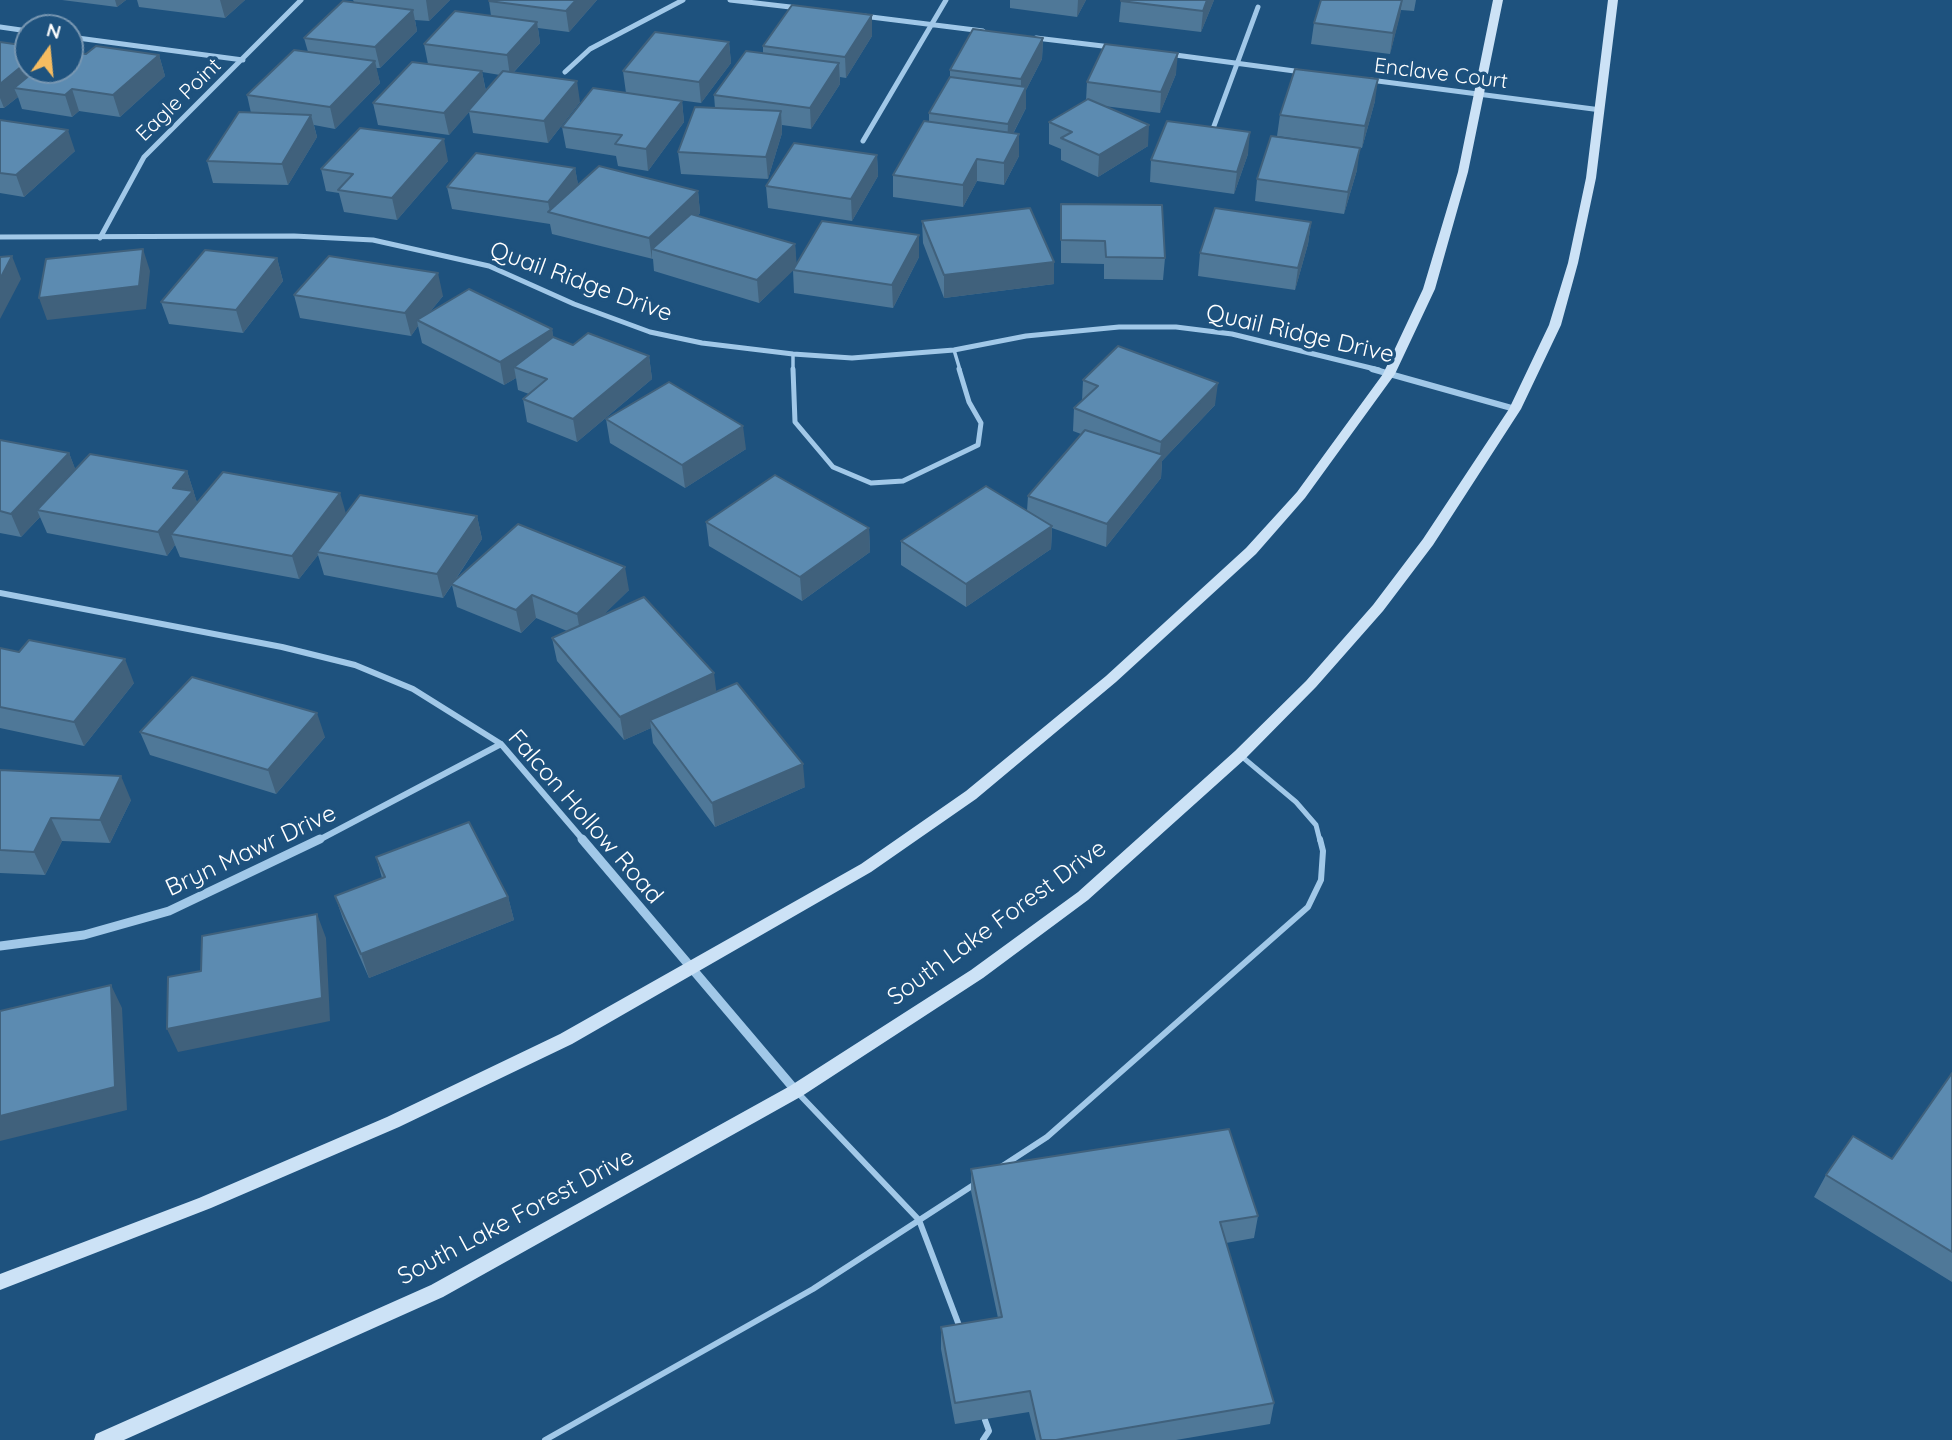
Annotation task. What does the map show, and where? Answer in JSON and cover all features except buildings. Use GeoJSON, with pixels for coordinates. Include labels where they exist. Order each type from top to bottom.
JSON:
{"type":"FeatureCollection","features":[{"type":"Feature","properties":{"kind":"main road"},"geometry":{"type":"LineString","coordinates":[[0,1282],[205,1203],[393,1122],[566,1039],[866,868],[971,795],[1111,679],[1251,551],[1301,495],[1389,374],[1429,289],[1463,172],[1498,0]]}},
{"type":"Feature","properties":{"kind":"main road","name":"South Lake Forest Drive"},"geometry":{"type":"LineString","coordinates":[[103,1440],[437,1291],[796,1091],[977,974],[1083,897],[1240,755],[1311,684],[1378,608],[1428,542],[1515,409],[1555,325],[1573,263],[1591,178],[1613,0]]}},
{"type":"Feature","properties":{"kind":"street","name":"Eagle Point"},"geometry":{"type":"LineString","coordinates":[[100,238],[144,157],[301,0]]}},
{"type":"Feature","properties":{"kind":"street"},"geometry":{"type":"LineString","coordinates":[[565,72],[590,49],[683,0]]}},
{"type":"Feature","properties":{"kind":"street"},"geometry":{"type":"LineString","coordinates":[[730,0],[804,9]]}},
{"type":"Feature","properties":{"kind":"street"},"geometry":{"type":"LineString","coordinates":[[863,141],[946,0]]}},
{"type":"Feature","properties":{"kind":"street"},"geometry":{"type":"LineString","coordinates":[[1214,126],[1235,63],[1258,8]]}},
{"type":"Feature","properties":{"kind":"street"},"geometry":{"type":"LineString","coordinates":[[855,15],[991,32]]}},
{"type":"Feature","properties":{"kind":"street"},"geometry":{"type":"LineString","coordinates":[[1032,37],[1113,47]]}},
{"type":"Feature","properties":{"kind":"street"},"geometry":{"type":"LineString","coordinates":[[84,39],[243,60]]}},
{"type":"Feature","properties":{"kind":"street"},"geometry":{"type":"LineString","coordinates":[[1154,52],[1316,73]]}},
{"type":"Feature","properties":{"kind":"street","name":"Enclave Court"},"geometry":{"type":"LineString","coordinates":[[1356,79],[1601,110]]}},
{"type":"Feature","properties":{"kind":"street","name":"Quail Ridge Drive"},"geometry":{"type":"LineString","coordinates":[[0,237],[294,236],[373,240],[489,266],[574,304],[650,332],[702,344],[793,354],[852,358],[954,350],[1039,335],[1119,327],[1176,327],[1232,334],[1515,409]]}},
{"type":"Feature","properties":{"kind":"street","name":"Falcon Hollow Road"},"geometry":{"type":"LineString","coordinates":[[0,593],[282,647],[355,665],[413,689],[501,744],[796,1091]]}},
{"type":"Feature","properties":{"kind":"street","name":"Bryn Mawr Drive"},"geometry":{"type":"LineString","coordinates":[[0,946],[84,934],[169,911],[298,852],[501,744]]}},
{"type":"Feature","properties":{"kind":"lane"},"geometry":{"type":"LineString","coordinates":[[793,354],[795,422],[833,467],[870,483],[903,481],[978,445],[981,423],[969,402],[954,350]]}},
{"type":"Feature","properties":{"kind":"lane"},"geometry":{"type":"LineString","coordinates":[[989,1175],[1047,1137],[1308,908],[1321,880],[1322,851],[1316,825],[1296,802],[1240,755]]}},
{"type":"Feature","properties":{"kind":"lane"},"geometry":{"type":"LineString","coordinates":[[796,1091],[919,1220],[962,1334]]}},
{"type":"Feature","properties":{"kind":"lane"},"geometry":{"type":"LineString","coordinates":[[545,1440],[813,1289],[977,1182]]}},
{"type":"Feature","properties":{"kind":"lane"},"geometry":{"type":"LineString","coordinates":[[983,1440],[989,1431],[985,1420]]}}]}
